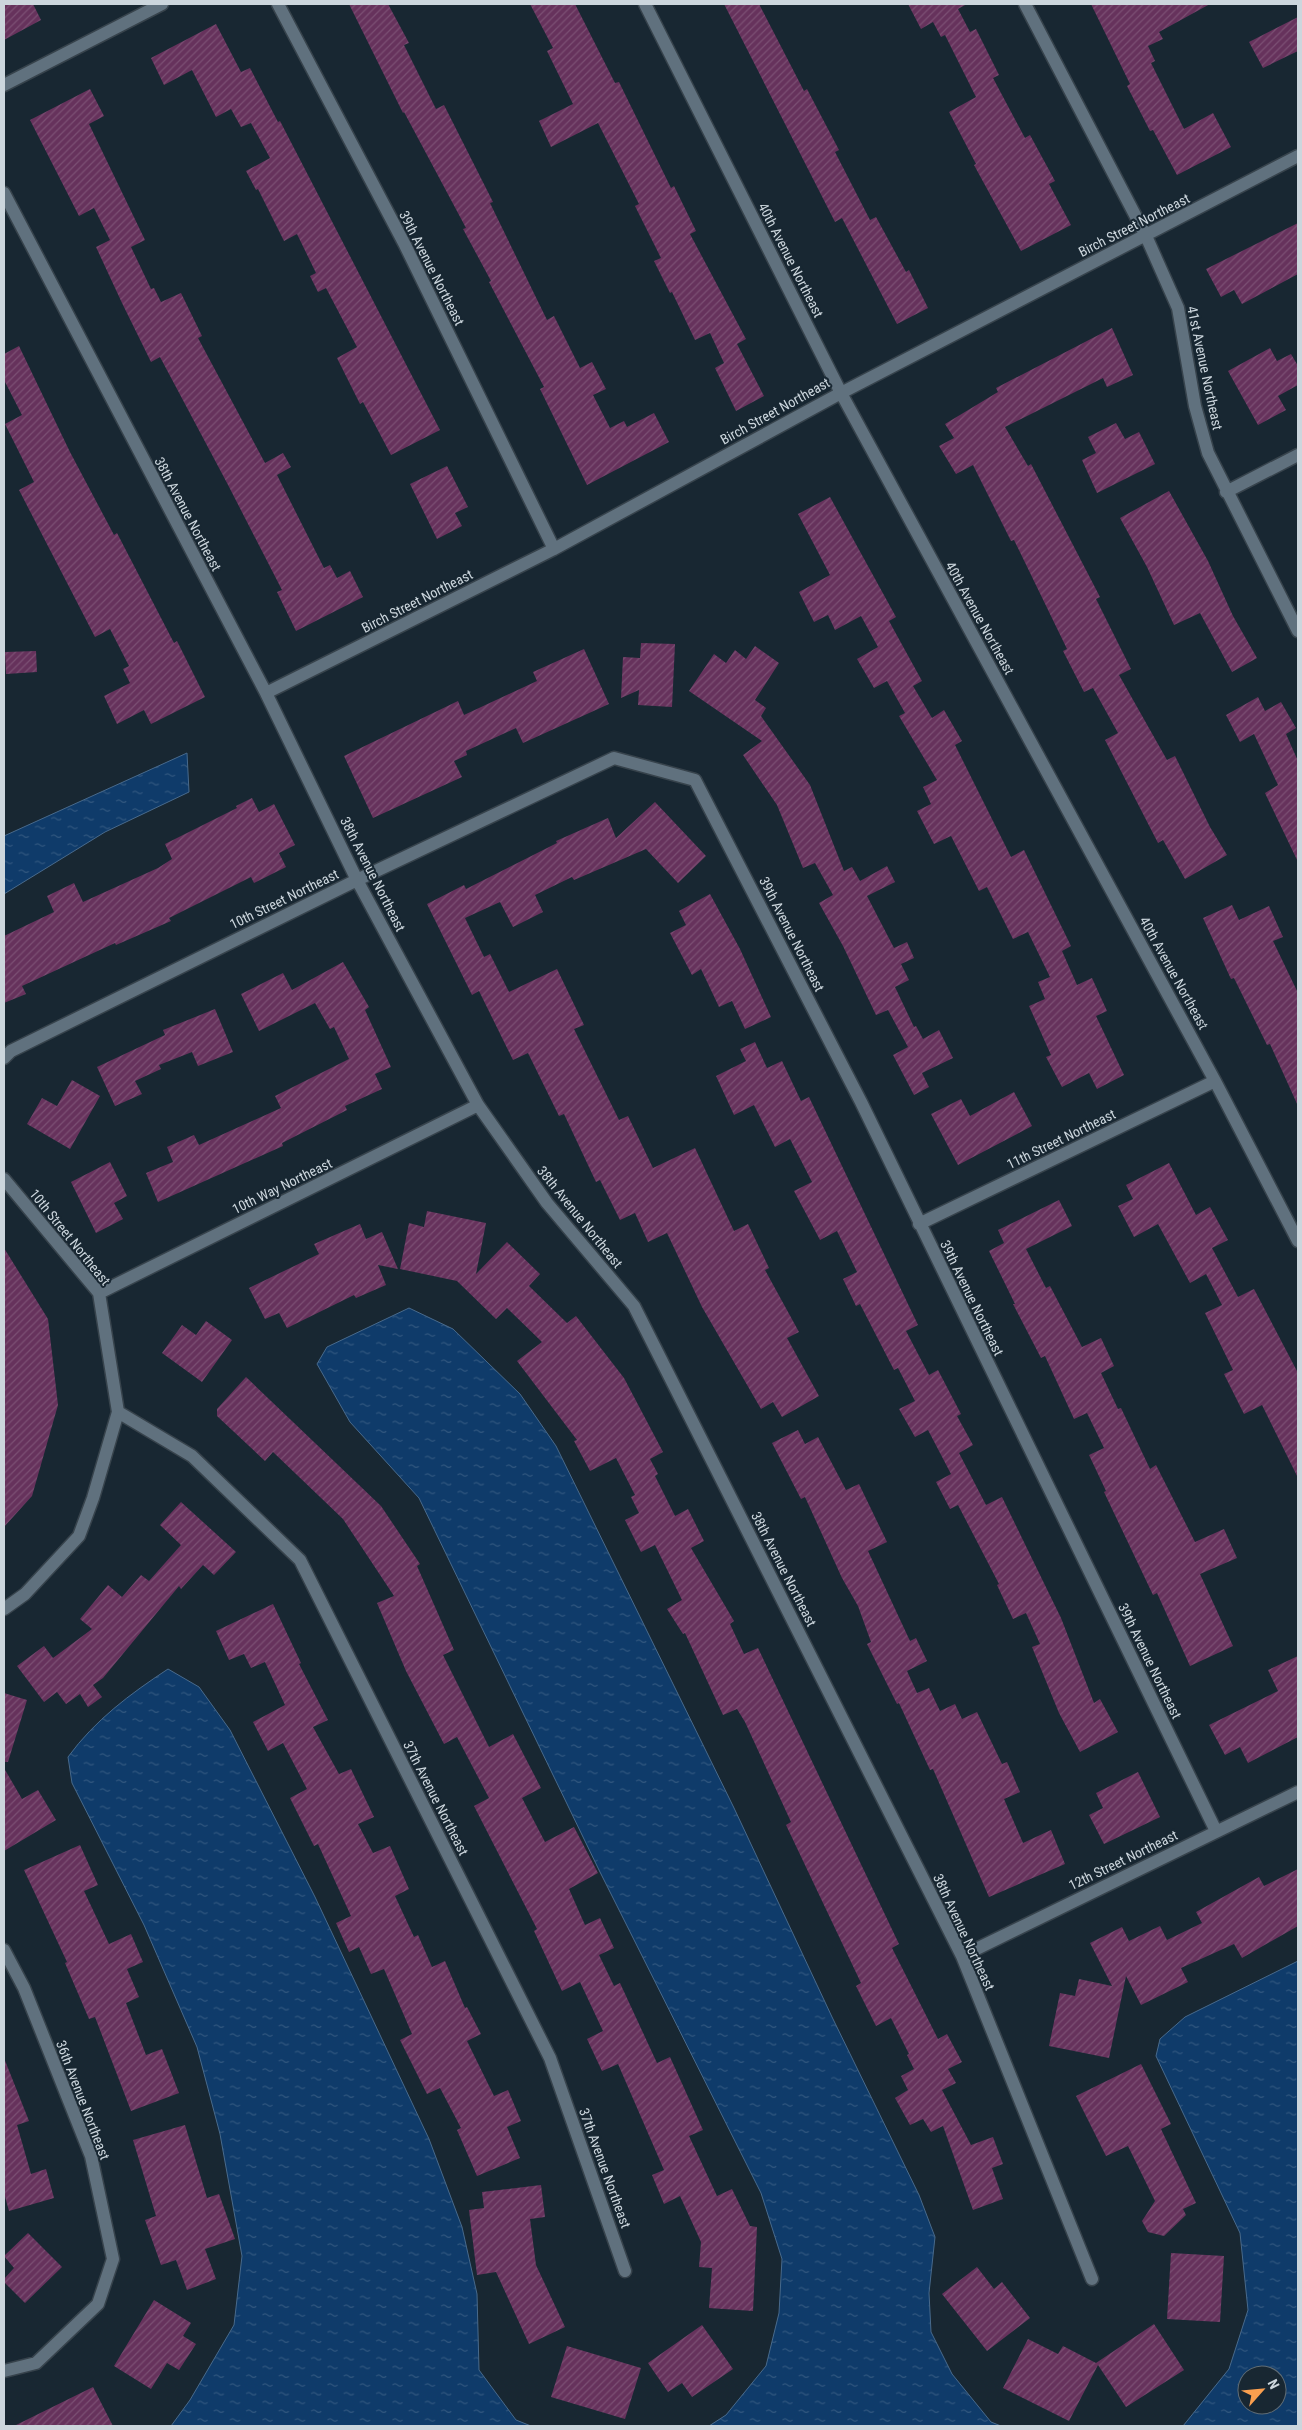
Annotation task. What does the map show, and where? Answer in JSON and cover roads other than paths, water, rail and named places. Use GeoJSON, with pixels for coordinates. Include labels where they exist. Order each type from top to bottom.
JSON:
{"type":"FeatureCollection","features":[{"type":"Feature","properties":{"kind":"street"},"geometry":{"type":"LineString","coordinates":[[4,86],[162,4]]}},
{"type":"Feature","properties":{"kind":"street","name":"39th Avenue Northeast"},"geometry":{"type":"LineString","coordinates":[[278,4],[405,245],[554,549]]}},
{"type":"Feature","properties":{"kind":"street","name":"40th Avenue Northeast"},"geometry":{"type":"LineString","coordinates":[[645,4],[841,392],[1215,1081],[1298,1241]]}},
{"type":"Feature","properties":{"kind":"street","name":"41st Avenue Northeast"},"geometry":{"type":"LineString","coordinates":[[1026,4],[1146,236],[1178,308],[1195,406],[1208,454],[1298,632]]}},
{"type":"Feature","properties":{"kind":"street","name":"Birch Street Northeast"},"geometry":{"type":"LineString","coordinates":[[266,694],[554,549],[841,392],[1298,156]]}},
{"type":"Feature","properties":{"kind":"street","name":"38th Avenue Northeast"},"geometry":{"type":"LineString","coordinates":[[4,193],[266,694],[357,880],[478,1106],[546,1204],[634,1306],[962,1956],[1092,2279]]}},
{"type":"Feature","properties":{"kind":"street"},"geometry":{"type":"LineString","coordinates":[[1226,492],[1298,455]]}},
{"type":"Feature","properties":{"kind":"street","name":"10th Street Northeast"},"geometry":{"type":"LineString","coordinates":[[4,1058],[11,1051],[357,880],[614,758],[695,780]]}},
{"type":"Feature","properties":{"kind":"street","name":"39th Avenue Northeast"},"geometry":{"type":"LineString","coordinates":[[695,780],[861,1102],[1216,1831]]}},
{"type":"Feature","properties":{"kind":"street","name":"11th Street Northeast"},"geometry":{"type":"LineString","coordinates":[[919,1224],[1215,1081]]}},
{"type":"Feature","properties":{"kind":"street","name":"10th Way Northeast"},"geometry":{"type":"LineString","coordinates":[[99,1293],[478,1106]]}},
{"type":"Feature","properties":{"kind":"street","name":"10th Street Northeast"},"geometry":{"type":"LineString","coordinates":[[4,1178],[99,1293],[118,1412],[93,1498],[79,1536],[25,1594],[4,1609]]}},
{"type":"Feature","properties":{"kind":"street","name":"37th Avenue Northeast"},"geometry":{"type":"LineString","coordinates":[[118,1412],[192,1456],[300,1560],[550,2058],[625,2271]]}},
{"type":"Feature","properties":{"kind":"street","name":"12th Street Northeast"},"geometry":{"type":"LineString","coordinates":[[962,1956],[1298,1792]]}},
{"type":"Feature","properties":{"kind":"street","name":"36th Avenue Northeast"},"geometry":{"type":"LineString","coordinates":[[4,1950],[24,1988],[91,2156],[113,2259],[98,2304],[36,2363],[8,2370]]}},
{"type":"Feature","properties":{"kind":"water"},"geometry":{"type":"Polygon","coordinates":[[[187,753],[189,792],[105,832],[4,894],[4,836],[187,753]]]}},
{"type":"Feature","properties":{"kind":"water"},"geometry":{"type":"Polygon","coordinates":[[[409,1308],[453,1329],[520,1394],[556,1446],[734,1808],[832,2017],[919,2195],[935,2237],[929,2293],[931,2332],[952,2374],[991,2422],[1001,2426],[709,2426],[726,2415],[766,2366],[779,2313],[782,2259],[761,2193],[599,1870],[419,1498],[350,1422],[317,1364],[327,1347],[409,1308]]]}},
{"type":"Feature","properties":{"kind":"water"},"geometry":{"type":"Polygon","coordinates":[[[168,1669],[199,1687],[230,1730],[315,1897],[429,2139],[462,2227],[477,2294],[479,2370],[516,2420],[531,2426],[171,2426],[190,2400],[234,2325],[242,2256],[220,2134],[197,2047],[144,1925],[72,1783],[68,1757],[101,1719],[140,1688],[168,1669]]]}},
{"type":"Feature","properties":{"kind":"water"},"geometry":{"type":"Polygon","coordinates":[[[1298,1961],[1298,2426],[1183,2426],[1229,2369],[1248,2310],[1240,2233],[1156,2056],[1160,2039],[1185,2017],[1298,1961]]]}}]}
